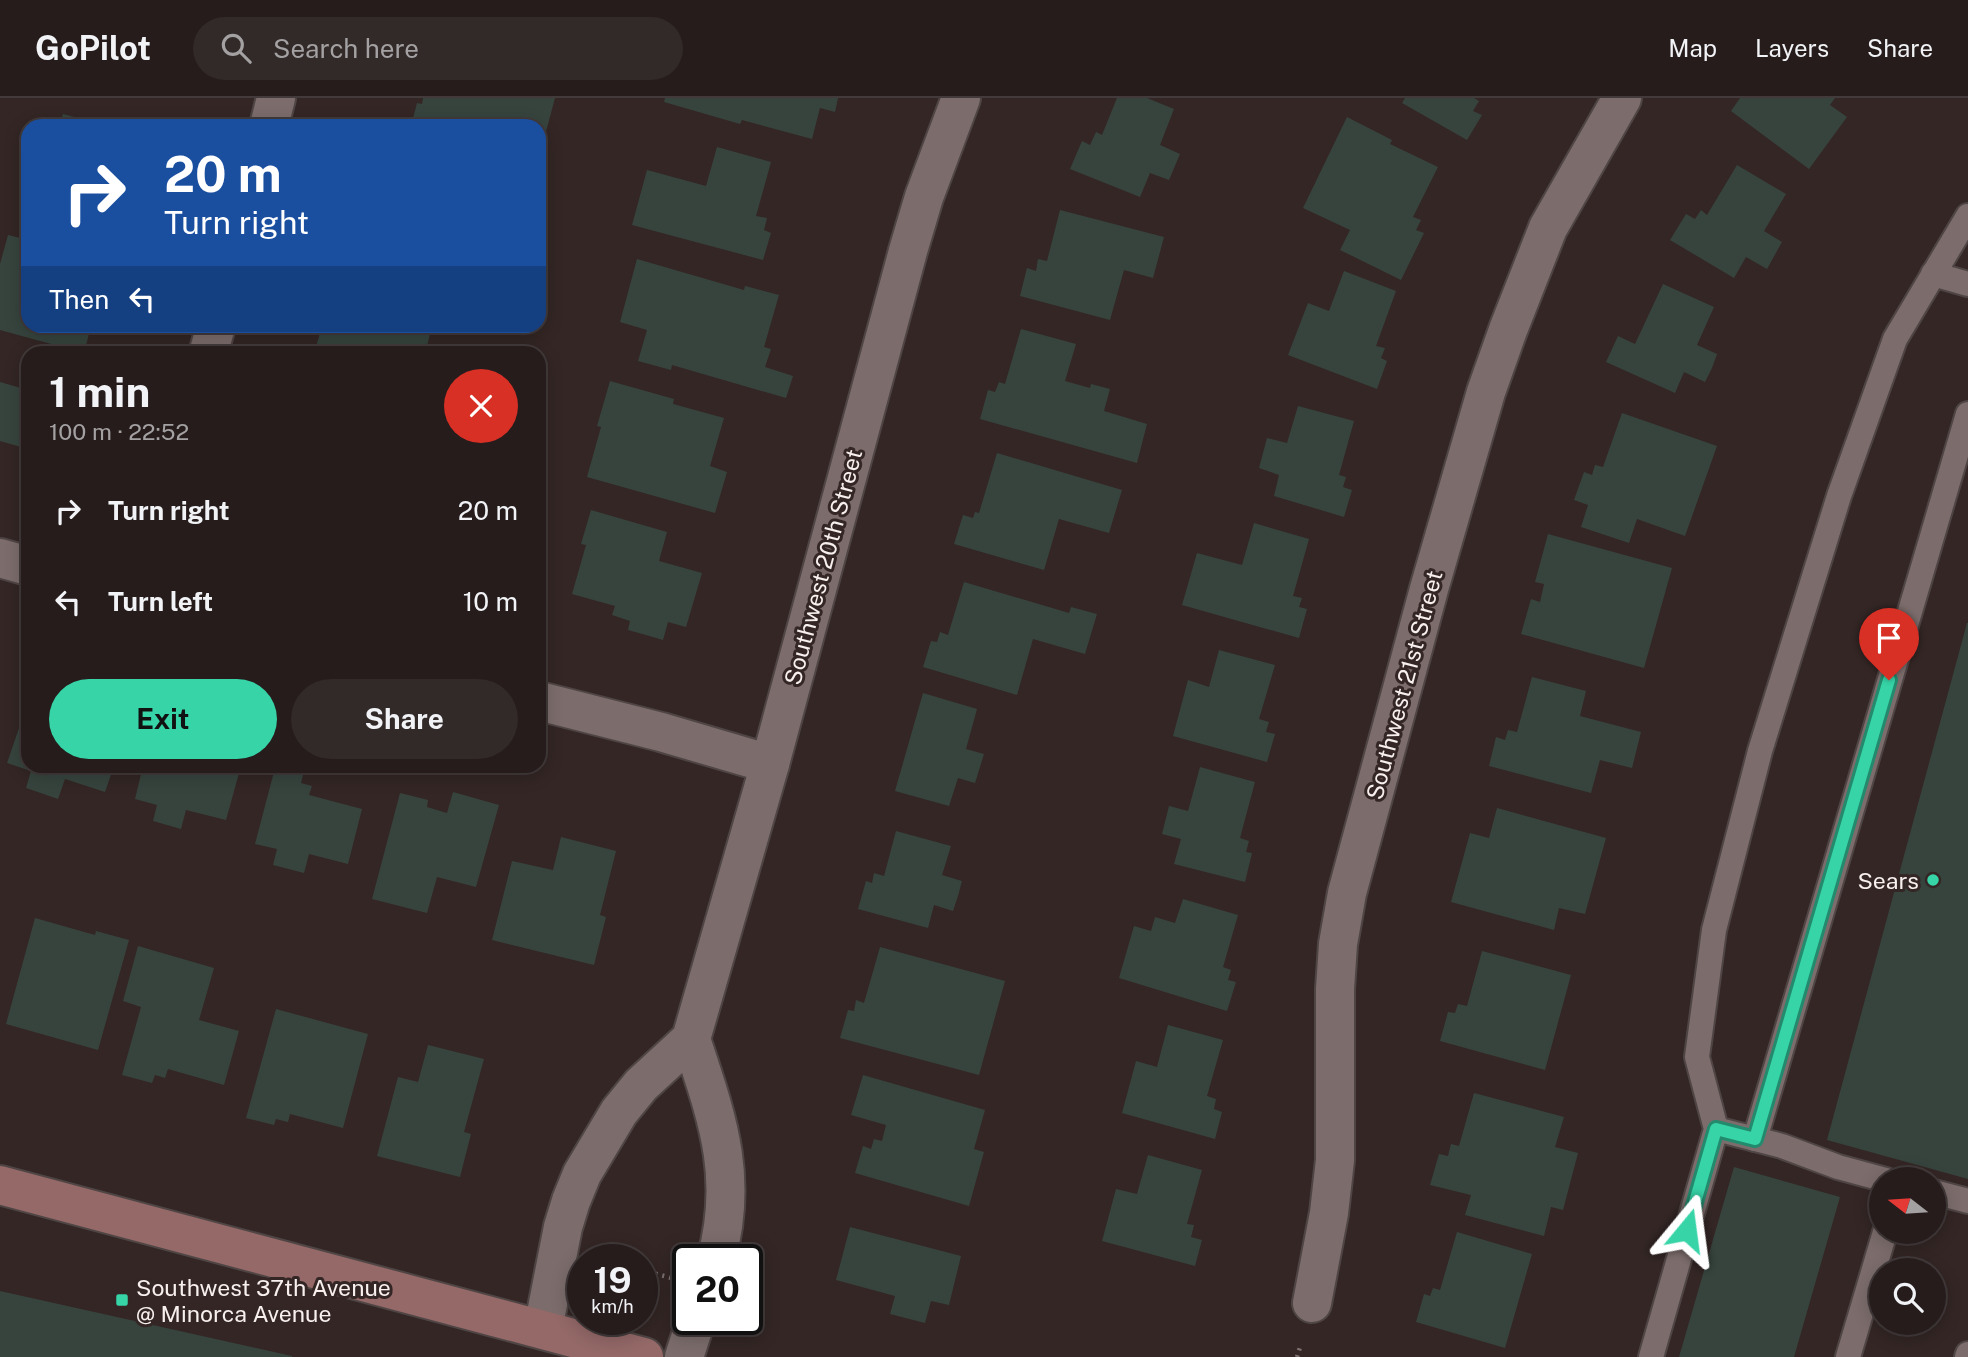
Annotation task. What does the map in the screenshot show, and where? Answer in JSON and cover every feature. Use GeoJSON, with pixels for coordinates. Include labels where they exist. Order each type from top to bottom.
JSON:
{"type":"FeatureCollection","features":[{"type":"Feature","properties":{"kind":"main road"},"geometry":{"type":"LineString","coordinates":[[0,1185],[540,1343],[644,1357]]}},
{"type":"Feature","properties":{"kind":"street"},"geometry":{"type":"LineString","coordinates":[[271,119],[276,98]]}},
{"type":"Feature","properties":{"kind":"street","name":"Southwest 20th Street"},"geometry":{"type":"LineString","coordinates":[[691,1039],[770,764],[908,251],[924,197],[961,98]]}},
{"type":"Feature","properties":{"kind":"street","name":"Southwest 21st Street"},"geometry":{"type":"LineString","coordinates":[[1312,1303],[1329,1213],[1335,1160],[1335,989],[1338,944],[1347,893],[1429,589],[1495,367],[1548,228],[1622,98]]}},
{"type":"Feature","properties":{"kind":"street"},"geometry":{"type":"LineString","coordinates":[[0,558],[21,564]]}},
{"type":"Feature","properties":{"kind":"street"},"geometry":{"type":"LineString","coordinates":[[546,703],[770,764]]}},
{"type":"Feature","properties":{"kind":"street"},"geometry":{"type":"LineString","coordinates":[[540,1343],[563,1227],[582,1174],[619,1112],[641,1085],[691,1039],[717,1119],[724,1152],[726,1216],[720,1244]]}},
{"type":"Feature","properties":{"kind":"street"},"geometry":{"type":"LineString","coordinates":[[684,1357],[691,1335]]}},
{"type":"Feature","properties":{"kind":"lane"},"geometry":{"type":"LineString","coordinates":[[1651,1357],[1716,1129],[1697,1056],[1714,930],[1760,751],[1839,496],[1895,339],[1968,216]]}},
{"type":"Feature","properties":{"kind":"lane"},"geometry":{"type":"LineString","coordinates":[[1933,274],[1968,284]]}},
{"type":"Feature","properties":{"kind":"lane"},"geometry":{"type":"LineString","coordinates":[[1755,1139],[1968,414]]}},
{"type":"Feature","properties":{"kind":"lane"},"geometry":{"type":"LineString","coordinates":[[1716,1129],[1782,1146],[1869,1175]]}},
{"type":"Feature","properties":{"kind":"lane"},"geometry":{"type":"LineString","coordinates":[[1946,1195],[1968,1201]]}},
{"type":"Feature","properties":{"kind":"lane"},"geometry":{"type":"LineString","coordinates":[[1848,1357],[1881,1244]]}},
{"type":"Feature","properties":{"kind":"building"},"geometry":{"type":"Polygon","coordinates":[[[423,98],[555,98],[546,132],[546,119],[413,119],[417,103],[422,104],[423,98]]]}},
{"type":"Feature","properties":{"kind":"building"},"geometry":{"type":"Polygon","coordinates":[[[665,98],[838,98],[835,112],[820,108],[812,139],[742,120],[740,124],[664,102],[665,98]]]}},
{"type":"Feature","properties":{"kind":"building"},"geometry":{"type":"Polygon","coordinates":[[[1117,98],[1147,98],[1174,109],[1160,145],[1180,154],[1169,180],[1150,173],[1140,197],[1070,169],[1082,141],[1090,145],[1096,132],[1102,135],[1117,98]]]}},
{"type":"Feature","properties":{"kind":"building"},"geometry":{"type":"Polygon","coordinates":[[[1405,98],[1474,98],[1479,101],[1473,111],[1482,115],[1467,140],[1402,103],[1405,98]]]}},
{"type":"Feature","properties":{"kind":"building"},"geometry":{"type":"Polygon","coordinates":[[[1740,98],[1835,98],[1830,105],[1847,117],[1809,169],[1731,111],[1740,98]]]}},
{"type":"Feature","properties":{"kind":"building"},"geometry":{"type":"Polygon","coordinates":[[[63,114],[82,119],[61,119],[63,114]]]}},
{"type":"Feature","properties":{"kind":"building"},"geometry":{"type":"Polygon","coordinates":[[[1347,117],[1392,140],[1390,144],[1438,167],[1413,217],[1421,220],[1416,230],[1424,233],[1401,280],[1340,250],[1350,230],[1303,208],[1347,117]]]}},
{"type":"Feature","properties":{"kind":"building"},"geometry":{"type":"Polygon","coordinates":[[[717,147],[771,162],[756,216],[767,218],[764,230],[771,233],[763,260],[632,225],[647,170],[706,186],[717,147]]]}},
{"type":"Feature","properties":{"kind":"building"},"geometry":{"type":"Polygon","coordinates":[[[1737,165],[1786,194],[1764,231],[1782,242],[1767,269],[1746,257],[1734,278],[1670,240],[1686,214],[1695,219],[1701,210],[1707,215],[1737,165]]]}},
{"type":"Feature","properties":{"kind":"building"},"geometry":{"type":"Polygon","coordinates":[[[1060,210],[1164,237],[1153,278],[1124,270],[1110,320],[1020,296],[1027,268],[1036,271],[1038,259],[1047,261],[1060,210]]]}},
{"type":"Feature","properties":{"kind":"building"},"geometry":{"type":"Polygon","coordinates":[[[8,235],[21,238],[21,333],[89,333],[86,346],[58,346],[0,330],[0,264],[8,235]]]}},
{"type":"Feature","properties":{"kind":"building"},"geometry":{"type":"Polygon","coordinates":[[[637,259],[744,290],[745,286],[779,295],[764,347],[771,349],[765,367],[793,376],[786,398],[672,365],[671,370],[638,361],[647,330],[620,322],[637,259]]]}},
{"type":"Feature","properties":{"kind":"building"},"geometry":{"type":"Polygon","coordinates":[[[1344,271],[1396,291],[1376,346],[1385,348],[1381,358],[1387,361],[1377,389],[1288,355],[1308,303],[1329,311],[1344,271]]]}},
{"type":"Feature","properties":{"kind":"building"},"geometry":{"type":"Polygon","coordinates":[[[1663,284],[1714,307],[1697,345],[1717,354],[1712,368],[1705,382],[1684,372],[1675,393],[1606,362],[1618,336],[1635,344],[1663,284]]]}},
{"type":"Feature","properties":{"kind":"building"},"geometry":{"type":"Polygon","coordinates":[[[1021,329],[1076,344],[1065,381],[1090,388],[1091,384],[1110,389],[1104,411],[1147,424],[1137,463],[980,419],[988,390],[995,392],[999,382],[1005,384],[1021,329]]]}},
{"type":"Feature","properties":{"kind":"building"},"geometry":{"type":"Polygon","coordinates":[[[320,333],[430,333],[427,346],[316,346],[320,333]]]}},
{"type":"Feature","properties":{"kind":"building"},"geometry":{"type":"Polygon","coordinates":[[[610,381],[674,399],[673,404],[724,418],[710,466],[727,472],[715,513],[587,477],[601,427],[597,426],[610,381]]]}},
{"type":"Feature","properties":{"kind":"building"},"geometry":{"type":"Polygon","coordinates":[[[0,382],[21,388],[21,447],[0,441],[0,382]]]}},
{"type":"Feature","properties":{"kind":"building"},"geometry":{"type":"Polygon","coordinates":[[[1298,406],[1354,421],[1339,475],[1346,477],[1343,487],[1352,490],[1344,517],[1274,496],[1279,475],[1259,468],[1267,438],[1287,443],[1298,406]]]}},
{"type":"Feature","properties":{"kind":"building"},"geometry":{"type":"Polygon","coordinates":[[[1622,413],[1717,446],[1685,536],[1637,519],[1629,543],[1581,527],[1588,505],[1574,500],[1584,472],[1592,475],[1595,465],[1603,467],[1622,413]]]}},
{"type":"Feature","properties":{"kind":"building"},"geometry":{"type":"Polygon","coordinates":[[[997,453],[1122,490],[1109,533],[1059,519],[1044,570],[954,544],[963,515],[973,518],[975,512],[979,513],[997,453]]]}},
{"type":"Feature","properties":{"kind":"building"},"geometry":{"type":"Polygon","coordinates":[[[591,510],[667,532],[659,561],[702,573],[686,627],[668,622],[663,640],[628,630],[630,621],[612,615],[615,606],[572,594],[586,545],[581,544],[591,510]]]}},
{"type":"Feature","properties":{"kind":"building"},"geometry":{"type":"Polygon","coordinates":[[[1254,523],[1309,539],[1293,596],[1302,598],[1299,607],[1307,609],[1299,638],[1182,605],[1197,553],[1242,565],[1254,523]]]}},
{"type":"Feature","properties":{"kind":"building"},"geometry":{"type":"Polygon","coordinates":[[[1548,534],[1672,568],[1644,668],[1521,634],[1531,599],[1540,602],[1544,584],[1535,582],[1548,534]]]}},
{"type":"Feature","properties":{"kind":"building"},"geometry":{"type":"Polygon","coordinates":[[[964,582],[1069,613],[1071,607],[1097,614],[1085,654],[1033,639],[1017,695],[923,667],[931,641],[937,642],[940,632],[948,635],[964,582]]]}},
{"type":"Feature","properties":{"kind":"building","name":"Sears"},"geometry":{"type":"Polygon","coordinates":[[[1968,623],[1968,1179],[1946,1173],[1946,1167],[1925,1167],[1827,1140],[1968,623]]]}},
{"type":"Feature","properties":{"kind":"building"},"geometry":{"type":"Polygon","coordinates":[[[1219,650],[1275,665],[1259,719],[1269,722],[1266,732],[1275,734],[1267,762],[1173,736],[1188,680],[1209,687],[1219,650]]]}},
{"type":"Feature","properties":{"kind":"building"},"geometry":{"type":"Polygon","coordinates":[[[1532,677],[1586,691],[1580,716],[1641,732],[1632,768],[1600,760],[1591,793],[1489,766],[1496,737],[1505,740],[1508,730],[1517,732],[1532,677]]]}},
{"type":"Feature","properties":{"kind":"building"},"geometry":{"type":"Polygon","coordinates":[[[923,693],[977,709],[966,749],[984,754],[975,783],[958,778],[949,806],[895,791],[923,693]]]}},
{"type":"Feature","properties":{"kind":"building"},"geometry":{"type":"Polygon","coordinates":[[[21,722],[21,768],[7,763],[21,722]]]}},
{"type":"Feature","properties":{"kind":"building"},"geometry":{"type":"Polygon","coordinates":[[[1200,767],[1255,782],[1240,838],[1249,841],[1246,852],[1252,853],[1245,882],[1174,864],[1181,839],[1162,834],[1169,806],[1188,811],[1200,767]]]}},
{"type":"Feature","properties":{"kind":"building"},"geometry":{"type":"Polygon","coordinates":[[[30,773],[112,773],[105,792],[65,779],[58,799],[26,788],[30,773]]]}},
{"type":"Feature","properties":{"kind":"building"},"geometry":{"type":"Polygon","coordinates":[[[141,773],[239,773],[226,820],[186,810],[181,829],[153,821],[157,805],[135,799],[141,773]]]}},
{"type":"Feature","properties":{"kind":"building"},"geometry":{"type":"Polygon","coordinates":[[[274,773],[303,775],[301,783],[312,786],[309,795],[362,809],[348,864],[309,854],[304,873],[273,865],[277,849],[255,844],[274,773]]]}},
{"type":"Feature","properties":{"kind":"building"},"geometry":{"type":"Polygon","coordinates":[[[453,792],[499,805],[476,887],[437,877],[427,913],[372,899],[400,793],[428,800],[427,807],[447,813],[453,792]]]}},
{"type":"Feature","properties":{"kind":"building"},"geometry":{"type":"Polygon","coordinates":[[[1497,808],[1606,838],[1585,914],[1559,908],[1554,930],[1451,902],[1470,833],[1489,838],[1497,808]]]}},
{"type":"Feature","properties":{"kind":"building"},"geometry":{"type":"Polygon","coordinates":[[[896,831],[951,846],[942,875],[962,881],[958,896],[953,911],[934,905],[928,928],[858,909],[866,881],[872,883],[874,873],[884,876],[896,831]]]}},
{"type":"Feature","properties":{"kind":"building"},"geometry":{"type":"Polygon","coordinates":[[[561,837],[616,851],[600,915],[606,917],[594,965],[492,940],[512,861],[553,870],[561,837]]]}},
{"type":"Feature","properties":{"kind":"building"},"geometry":{"type":"Polygon","coordinates":[[[1183,899],[1238,915],[1223,967],[1231,970],[1228,980],[1236,982],[1227,1011],[1119,978],[1134,926],[1151,931],[1155,917],[1175,923],[1183,899]]]}},
{"type":"Feature","properties":{"kind":"building"},"geometry":{"type":"Polygon","coordinates":[[[35,918],[95,935],[96,931],[129,940],[98,1050],[6,1024],[35,918]]]}},
{"type":"Feature","properties":{"kind":"building"},"geometry":{"type":"Polygon","coordinates":[[[138,946],[214,968],[199,1020],[239,1031],[224,1085],[168,1069],[165,1078],[155,1075],[152,1083],[122,1075],[141,1007],[123,1001],[138,946]]]}},
{"type":"Feature","properties":{"kind":"building"},"geometry":{"type":"Polygon","coordinates":[[[880,947],[1005,981],[979,1075],[840,1038],[848,1010],[854,1011],[856,1000],[864,1003],[880,947]]]}},
{"type":"Feature","properties":{"kind":"building"},"geometry":{"type":"Polygon","coordinates":[[[1482,951],[1571,975],[1545,1070],[1440,1041],[1448,1012],[1455,1013],[1458,1004],[1467,1006],[1482,951]]]}},
{"type":"Feature","properties":{"kind":"building"},"geometry":{"type":"Polygon","coordinates":[[[276,1009],[368,1034],[343,1128],[290,1114],[288,1122],[276,1119],[274,1125],[246,1118],[276,1009]]]}},
{"type":"Feature","properties":{"kind":"building"},"geometry":{"type":"Polygon","coordinates":[[[1168,1025],[1223,1040],[1207,1096],[1216,1099],[1214,1109],[1222,1112],[1215,1139],[1122,1113],[1136,1061],[1157,1067],[1168,1025]]]}},
{"type":"Feature","properties":{"kind":"building"},"geometry":{"type":"Polygon","coordinates":[[[428,1045],[484,1059],[464,1132],[471,1134],[460,1177],[377,1156],[398,1077],[418,1082],[428,1045]]]}},
{"type":"Feature","properties":{"kind":"building"},"geometry":{"type":"Polygon","coordinates":[[[863,1075],[985,1110],[974,1149],[984,1152],[969,1206],[855,1173],[863,1146],[871,1149],[874,1139],[882,1141],[886,1125],[851,1115],[863,1075]]]}},
{"type":"Feature","properties":{"kind":"building"},"geometry":{"type":"Polygon","coordinates":[[[1474,1093],[1564,1117],[1555,1147],[1578,1153],[1563,1210],[1551,1207],[1544,1236],[1465,1215],[1471,1195],[1430,1185],[1439,1154],[1448,1156],[1451,1144],[1459,1146],[1474,1093]]]}},
{"type":"Feature","properties":{"kind":"building"},"geometry":{"type":"Polygon","coordinates":[[[1148,1155],[1202,1170],[1187,1224],[1194,1225],[1191,1237],[1202,1240],[1195,1266],[1102,1241],[1116,1189],[1137,1194],[1148,1155]]]}},
{"type":"Feature","properties":{"kind":"building"},"geometry":{"type":"Polygon","coordinates":[[[1734,1167],[1840,1197],[1794,1357],[1679,1357],[1734,1167]]]}},
{"type":"Feature","properties":{"kind":"building"},"geometry":{"type":"Polygon","coordinates":[[[850,1227],[961,1256],[949,1305],[931,1301],[925,1323],[890,1314],[895,1296],[836,1280],[850,1227]]]}},
{"type":"Feature","properties":{"kind":"building"},"geometry":{"type":"Polygon","coordinates":[[[1457,1232],[1532,1254],[1505,1348],[1416,1322],[1424,1294],[1430,1296],[1433,1288],[1440,1290],[1457,1232]]]}},
{"type":"Feature","properties":{"kind":"building"},"geometry":{"type":"Polygon","coordinates":[[[0,1291],[292,1356],[292,1357],[0,1357],[0,1291]]]}},
{"type":"Feature","properties":{"kind":"place","name":"Sears"},"geometry":{"type":"Point","coordinates":[1933,880]}},
{"type":"Feature","properties":{"kind":"place","name":"Southwest 37th Avenue @ Minorca Avenue"},"geometry":{"type":"Point","coordinates":[122,1300]}},
{"type":"Feature","properties":{"kind":"route"},"geometry":{"type":"LineString","coordinates":[[1687,1230],[1716,1129],[1755,1139],[1889,680]]}}]}
